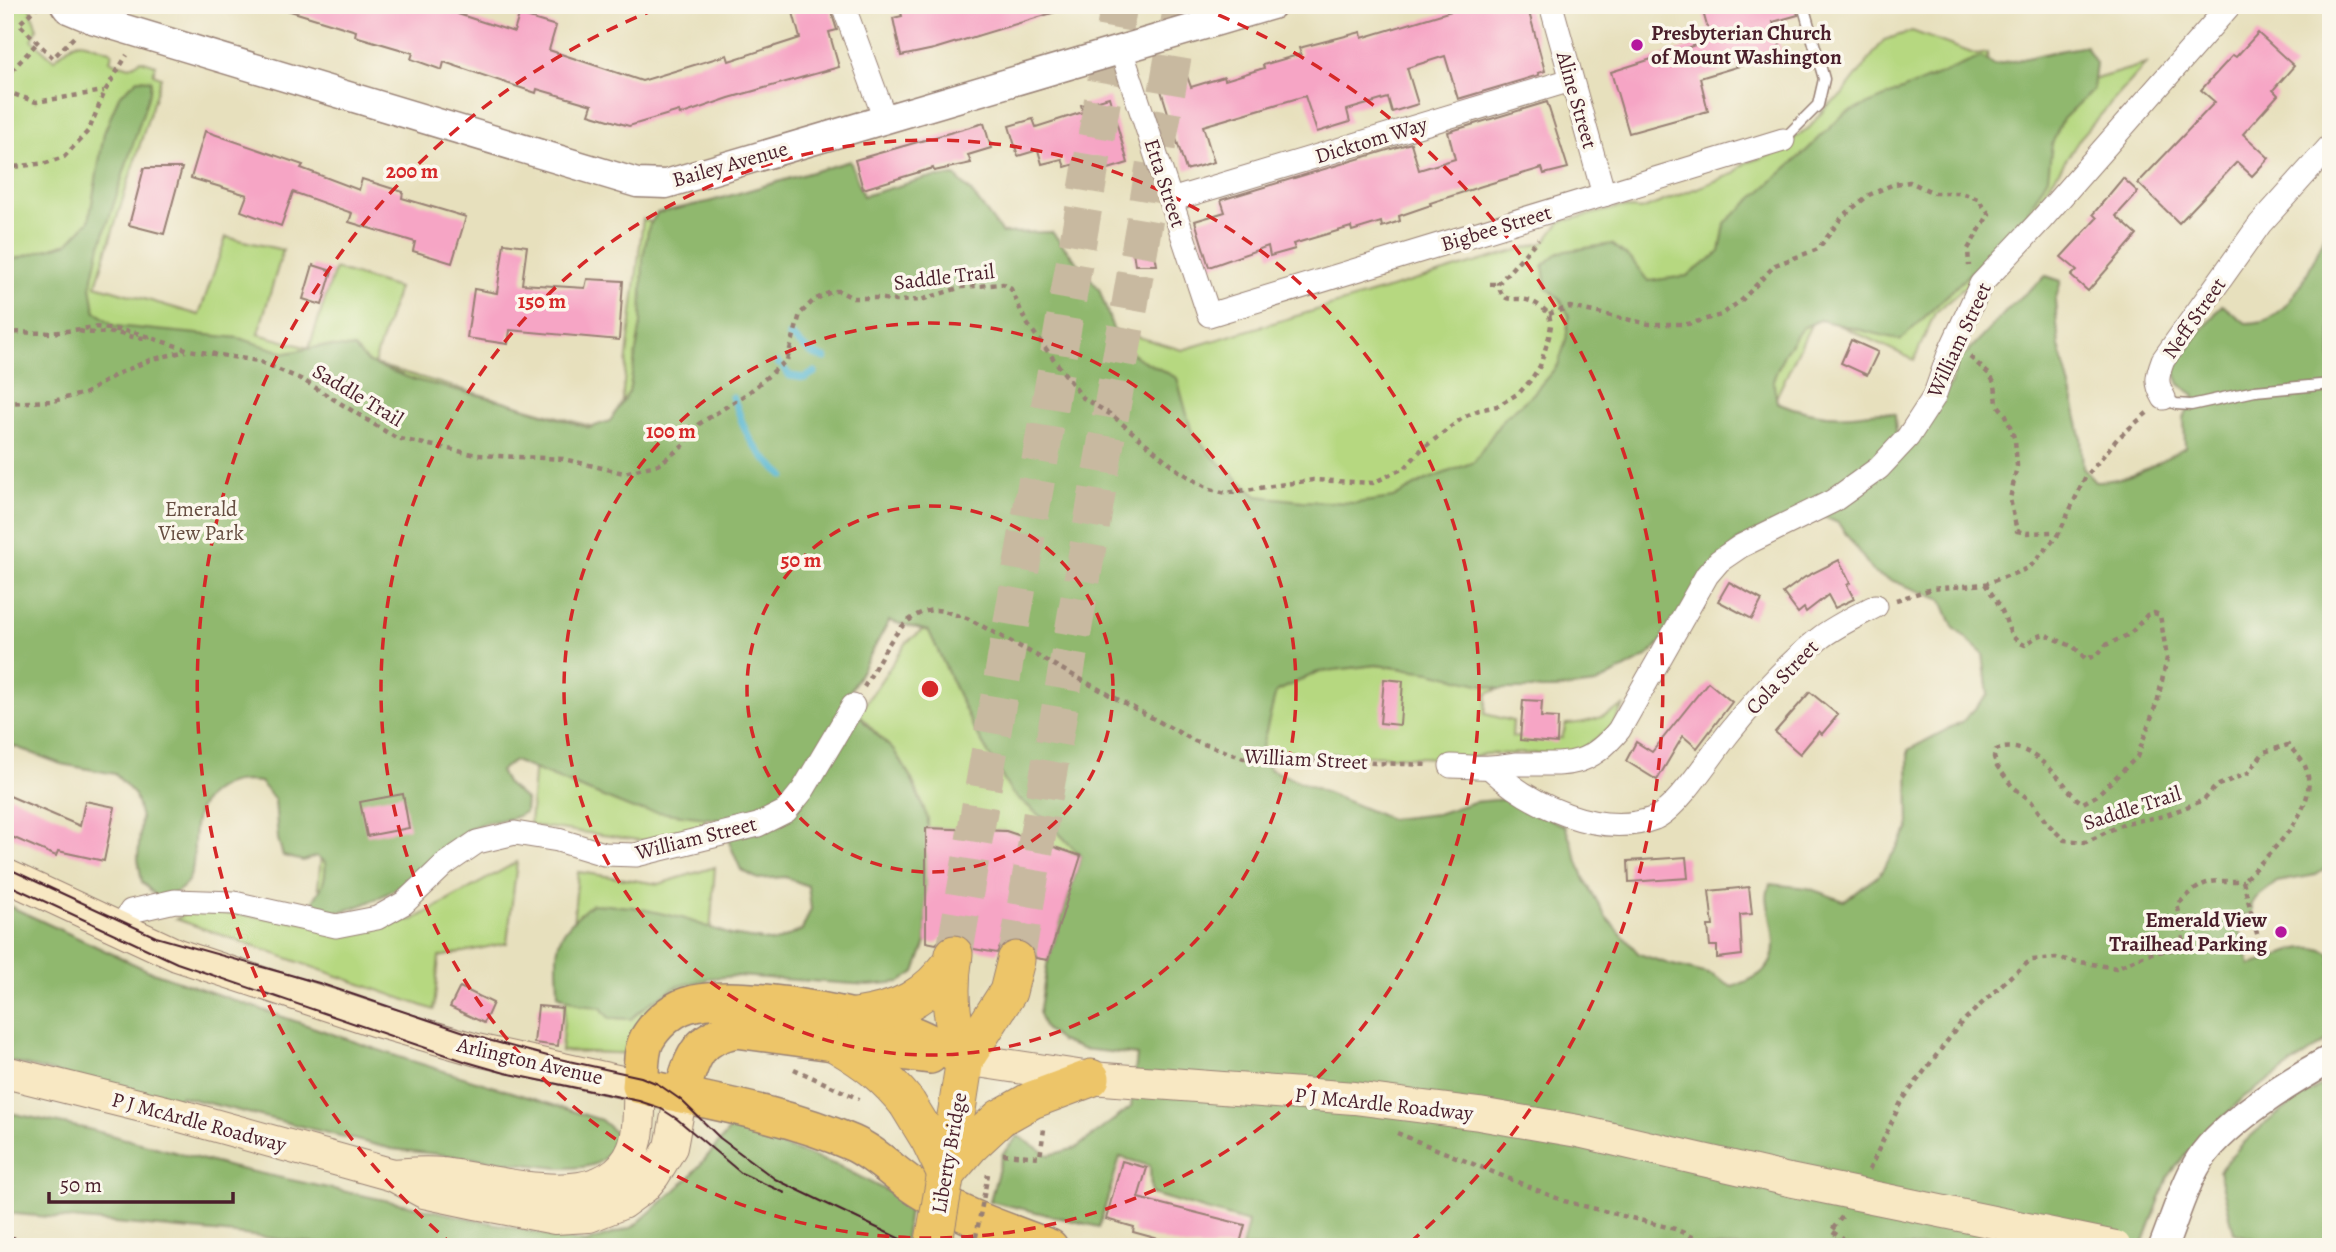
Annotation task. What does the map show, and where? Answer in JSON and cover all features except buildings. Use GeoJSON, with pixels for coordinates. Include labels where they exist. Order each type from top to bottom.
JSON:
{"type":"FeatureCollection","features":[{"type":"Feature","properties":{"kind":"highway"},"geometry":{"type":"LineString","coordinates":[[965,1059],[951,1016],[950,984],[954,956],[942,976],[906,1003],[846,1031],[870,1064],[906,1103],[929,1139],[946,1174],[970,1146],[1000,1136],[1032,1100],[1091,1078]]}},
{"type":"Feature","properties":{"kind":"highway"},"geometry":{"type":"LineString","coordinates":[[965,1059],[1008,992],[1016,960]]}},
{"type":"Feature","properties":{"kind":"highway","name":"Liberty Bridge"},"geometry":{"type":"LineString","coordinates":[[933,1247],[965,1059]]}},
{"type":"Feature","properties":{"kind":"main road","name":"Arlington Avenue"},"geometry":{"type":"LineString","coordinates":[[5,874],[177,955],[377,1021],[639,1102],[681,1095],[760,1112],[853,1143],[887,1164],[917,1189],[937,1200],[968,1216],[1050,1247]]}},
{"type":"Feature","properties":{"kind":"main road","name":"P J McArdle Roadway"},"geometry":{"type":"LineString","coordinates":[[393,1175],[439,1173],[540,1188],[568,1189],[587,1187],[607,1178],[628,1159],[635,1143],[644,1047],[647,1040],[660,1022],[686,1005],[735,1000],[787,1005],[846,1031]]}},
{"type":"Feature","properties":{"kind":"main road"},"geometry":{"type":"LineString","coordinates":[[681,1095],[696,1052],[719,1034],[736,1030],[915,1035],[965,1059]]}},
{"type":"Feature","properties":{"kind":"main road","name":"P J McArdle Roadway"},"geometry":{"type":"LineString","coordinates":[[965,1059],[1091,1078],[1369,1100],[1479,1114],[1578,1131],[1789,1180],[2115,1247]]}},
{"type":"Feature","properties":{"kind":"main road","name":"P J McArdle Roadway"},"geometry":{"type":"LineString","coordinates":[[5,1072],[174,1114],[393,1175],[424,1192],[555,1217],[589,1216],[622,1203],[644,1187],[661,1166],[671,1147],[681,1095]]}},
{"type":"Feature","properties":{"kind":"street"},"geometry":{"type":"LineString","coordinates":[[844,5],[885,119]]}},
{"type":"Feature","properties":{"kind":"street","name":"Bailey Avenue"},"geometry":{"type":"LineString","coordinates":[[75,11],[637,183],[666,184],[1272,5]]}},
{"type":"Feature","properties":{"kind":"street","name":"Aline Street"},"geometry":{"type":"LineString","coordinates":[[1551,5],[1604,195]]}},
{"type":"Feature","properties":{"kind":"street","name":"William Street"},"geometry":{"type":"LineString","coordinates":[[1451,766],[1490,768],[1515,764],[1567,764],[1591,757],[1606,746],[1619,730],[1707,575],[1719,561],[1741,546],[1833,501],[1879,468],[1908,436],[1934,397],[1950,351],[1981,284],[2041,220],[2230,5]]}},
{"type":"Feature","properties":{"kind":"street","name":"Etta Street"},"geometry":{"type":"LineString","coordinates":[[1121,50],[1209,316]]}},
{"type":"Feature","properties":{"kind":"street","name":"Dicktom Way"},"geometry":{"type":"LineString","coordinates":[[1171,200],[1572,80]]}},
{"type":"Feature","properties":{"kind":"street","name":"Bigbee Street"},"geometry":{"type":"LineString","coordinates":[[1209,316],[1783,140]]}},
{"type":"Feature","properties":{"kind":"street","name":"Neff Street"},"geometry":{"type":"LineString","coordinates":[[2164,398],[2156,379],[2163,360],[2260,224],[2331,145]]}},
{"type":"Feature","properties":{"kind":"street","name":"Cola Street"},"geometry":{"type":"LineString","coordinates":[[1490,768],[1509,785],[1583,820],[1608,825],[1657,817],[1682,794],[1730,732],[1795,660],[1822,637],[1875,606]]}},
{"type":"Feature","properties":{"kind":"street","name":"William Street"},"geometry":{"type":"LineString","coordinates":[[119,929],[131,912],[175,901],[234,903],[336,926],[377,918],[404,903],[445,864],[477,842],[515,832],[558,840],[604,854],[636,855],[758,825],[786,811],[803,790],[853,706]]}},
{"type":"Feature","properties":{"kind":"street"},"geometry":{"type":"LineString","coordinates":[[2163,1247],[2196,1164],[2228,1127],[2297,1078],[2331,1059]]}},
{"type":"Feature","properties":{"kind":"lane"},"geometry":{"type":"LineString","coordinates":[[1783,140],[1818,105],[1824,79],[1803,5]]}},
{"type":"Feature","properties":{"kind":"lane"},"geometry":{"type":"LineString","coordinates":[[2164,398],[2176,404],[2191,405],[2255,391],[2331,384]]}},
{"type":"Feature","properties":{"kind":"path"},"geometry":{"type":"LineString","coordinates":[[39,5],[19,24],[53,58],[75,11]]}},
{"type":"Feature","properties":{"kind":"path"},"geometry":{"type":"LineString","coordinates":[[5,168],[46,163],[64,157],[89,130],[105,91],[138,32]]}},
{"type":"Feature","properties":{"kind":"path"},"geometry":{"type":"LineString","coordinates":[[5,78],[37,43]]}},
{"type":"Feature","properties":{"kind":"path"},"geometry":{"type":"LineString","coordinates":[[5,91],[36,102],[105,91]]}},
{"type":"Feature","properties":{"kind":"path"},"geometry":{"type":"LineString","coordinates":[[1498,284],[1507,299],[1529,300],[1549,314],[1570,307],[1649,324],[1688,324],[1721,315],[1742,300],[1775,265],[1818,249],[1843,216],[1869,195],[1894,184],[1910,182],[1934,193],[1961,193],[1978,199],[1989,214],[1968,249],[1967,262]]}},
{"type":"Feature","properties":{"kind":"path"},"geometry":{"type":"LineString","coordinates":[[1490,284],[1498,284],[1542,234],[1538,215]]}},
{"type":"Feature","properties":{"kind":"path","name":"Saddle Trail"},"geometry":{"type":"LineString","coordinates":[[5,332],[52,333],[94,327],[150,336],[189,350],[258,361],[303,380],[396,438],[477,455],[563,459],[624,473],[659,464],[683,446],[699,424],[748,393],[787,360],[800,314],[814,300],[832,291],[839,291],[853,298],[921,300],[962,287],[1003,284],[1011,289],[1026,322],[1082,397],[1113,416],[1180,472],[1210,489],[1226,493],[1313,480],[1373,482],[1406,467],[1422,449],[1471,412],[1497,406],[1519,393],[1540,366],[1549,337],[1549,314]]}},
{"type":"Feature","properties":{"kind":"path","name":"Saddle Trail"},"geometry":{"type":"LineString","coordinates":[[6,404],[53,401],[86,393],[117,374],[150,360],[189,350]]}},
{"type":"Feature","properties":{"kind":"path"},"geometry":{"type":"LineString","coordinates":[[1967,352],[1970,359],[1989,374],[1995,384],[1997,404],[2012,428],[2017,466],[2010,499],[2017,531],[2053,532],[2058,536]]}},
{"type":"Feature","properties":{"kind":"path"},"geometry":{"type":"LineString","coordinates":[[1875,606],[1932,589],[1985,584],[2029,568],[2058,536],[2085,478],[2118,439],[2164,398]]}},
{"type":"Feature","properties":{"kind":"path","name":"Saddle Trail"},"geometry":{"type":"LineString","coordinates":[[1985,584],[2003,613],[2008,631],[2019,642],[2025,645],[2036,636],[2044,634],[2074,647],[2087,659],[2097,655],[2106,645],[2130,635],[2147,615],[2160,615],[2167,658],[2158,699],[2137,757],[2096,796],[2083,803],[2076,799],[2059,778],[2023,748],[2007,746],[1996,750],[1994,757],[1997,766],[2012,786],[2031,801],[2046,822],[2064,840],[2087,842],[2125,823],[2164,816],[2204,800],[2216,786],[2248,773],[2264,752],[2287,745],[2296,755],[2304,765],[2309,783],[2305,801],[2290,831],[2243,881]]}},
{"type":"Feature","properties":{"kind":"path","name":"William Street"},"geometry":{"type":"LineString","coordinates":[[853,706],[898,632],[913,616],[935,610],[967,618],[1195,741],[1244,758],[1451,766]]}},
{"type":"Feature","properties":{"kind":"path"},"geometry":{"type":"LineString","coordinates":[[1866,1178],[1901,1102],[1960,1024],[2031,960],[2056,958],[2116,968],[2147,954],[2181,948],[2184,930],[2178,905],[2201,883],[2215,881],[2243,881],[2259,941]]}},
{"type":"Feature","properties":{"kind":"path"},"geometry":{"type":"LineString","coordinates":[[789,1066],[862,1101]]}},
{"type":"Feature","properties":{"kind":"path"},"geometry":{"type":"LineString","coordinates":[[1369,1100],[1372,1118],[1392,1130],[1564,1201],[1675,1229],[1704,1242],[1727,1242],[1740,1247]]}},
{"type":"Feature","properties":{"kind":"path"},"geometry":{"type":"LineString","coordinates":[[1000,1136],[1040,1157],[1045,1120]]}},
{"type":"Feature","properties":{"kind":"path"},"geometry":{"type":"LineString","coordinates":[[974,1247],[988,1170]]}},
{"type":"Feature","properties":{"kind":"path"},"geometry":{"type":"LineString","coordinates":[[1847,1211],[1831,1231],[1855,1247]]}},
{"type":"Feature","properties":{"kind":"green space","name":"Emerald View Park"},"geometry":{"type":"Polygon","coordinates":[[[5,5],[29,5],[37,29],[32,40],[54,60],[79,42],[110,51],[110,61],[130,67],[141,60],[156,65],[153,74],[161,77],[96,285],[199,315],[226,237],[283,250],[258,334],[309,348],[335,269],[398,288],[374,364],[618,434],[643,219],[660,226],[1050,311],[1182,350],[1545,242],[1560,222],[1621,207],[1641,210],[1733,174],[1745,163],[1770,155],[1810,127],[1827,106],[1841,96],[1884,40],[1912,31],[1977,55],[1987,53],[1988,64],[1806,151],[1785,171],[2146,64],[2081,137],[2006,251],[1935,313],[1914,360],[1816,314],[1761,429],[1488,686],[1499,689],[1487,694],[1485,714],[1513,721],[1512,737],[1562,738],[1566,724],[1596,719],[1624,705],[1611,728],[1576,753],[1484,754],[1467,759],[1261,751],[1262,747],[954,594],[677,665],[707,833],[667,844],[530,825],[546,618],[493,613],[469,850],[411,884],[436,609],[345,890],[318,887],[332,743],[5,693],[5,5]],[[1411,580],[1351,668],[1376,665],[1404,669],[1411,580]]]}},
{"type":"Feature","properties":{"kind":"green space"},"geometry":{"type":"Polygon","coordinates":[[[2086,46],[2096,63],[2093,90],[2063,119],[2052,144],[2048,177],[2026,215],[1997,247],[1901,340],[1820,320],[1802,328],[1785,352],[1773,380],[1777,402],[1823,415],[1879,412],[1895,414],[1896,434],[1950,386],[1959,361],[2014,303],[2046,276],[2061,281],[2055,301],[2059,346],[2081,437],[2083,468],[2095,481],[2131,475],[2185,447],[2184,418],[2195,395],[2179,384],[2174,371],[2185,352],[2222,305],[2246,323],[2263,321],[2275,315],[2296,293],[2331,221],[2331,865],[2316,875],[2277,882],[2256,898],[2252,904],[2252,913],[2236,918],[2250,965],[2301,948],[2322,950],[2331,955],[2331,1038],[2244,1097],[2188,1152],[2168,1177],[2142,1247],[1242,1247],[1248,1222],[1151,1194],[1150,1166],[1120,1157],[1099,1227],[990,1201],[1003,1153],[1018,1136],[1049,1155],[1076,1148],[1131,1107],[1137,1055],[1082,1049],[1060,1041],[1045,1029],[1039,1014],[1048,960],[1081,856],[1051,825],[1011,792],[973,727],[929,631],[889,621],[848,695],[865,723],[894,751],[911,778],[928,819],[926,942],[915,972],[900,982],[869,985],[737,976],[712,978],[676,987],[631,1019],[609,1018],[601,1008],[581,1005],[558,995],[559,943],[569,925],[592,904],[633,907],[682,918],[731,935],[775,942],[802,930],[811,909],[808,886],[785,877],[758,879],[741,870],[729,842],[731,821],[633,809],[514,761],[500,771],[506,783],[526,800],[525,812],[513,818],[474,827],[395,889],[365,904],[334,912],[315,909],[313,901],[323,883],[325,862],[316,856],[303,861],[283,856],[278,839],[275,800],[260,782],[230,783],[213,792],[202,803],[197,816],[192,870],[187,882],[176,892],[157,897],[142,882],[138,859],[141,818],[135,795],[115,774],[61,764],[5,743],[5,262],[68,243],[89,221],[104,133],[119,96],[138,79],[151,80],[150,91],[99,250],[91,286],[95,311],[115,326],[239,338],[286,353],[322,346],[354,348],[369,363],[415,380],[503,401],[589,428],[610,421],[629,392],[641,323],[643,257],[649,226],[657,213],[708,202],[850,161],[863,196],[926,178],[955,176],[972,193],[1002,233],[1052,232],[1099,289],[1118,343],[1138,358],[1177,378],[1191,429],[1211,455],[1257,496],[1356,503],[1393,498],[1424,481],[1474,462],[1503,419],[1532,395],[1558,365],[1566,340],[1569,316],[1560,299],[1546,287],[1543,266],[1559,252],[1612,244],[1631,259],[1648,281],[1687,276],[1720,252],[1725,223],[1844,114],[1981,57],[1995,65],[2086,46]],[[1804,508],[1736,542],[1658,646],[1646,657],[1596,684],[1555,689],[1499,689],[1430,672],[1376,665],[1318,672],[1276,692],[1261,751],[1269,769],[1390,819],[1437,814],[1474,802],[1505,799],[1565,826],[1585,880],[1606,917],[1639,954],[1712,975],[1732,987],[1757,976],[1770,962],[1774,943],[1767,900],[1770,884],[1808,888],[1844,901],[1879,875],[1909,829],[1908,750],[1963,721],[1988,695],[1983,654],[1953,627],[1942,600],[1875,574],[1838,523],[1804,508]]]}},
{"type":"Feature","properties":{"kind":"green space"},"geometry":{"type":"Polygon","coordinates":[[[924,629],[929,631],[973,727],[1011,792],[1051,825],[1081,856],[1006,831],[926,828],[924,809],[910,776],[898,757],[859,713],[907,642],[924,629]]]}},
{"type":"Feature","properties":{"kind":"green space"},"geometry":{"type":"Polygon","coordinates":[[[517,862],[507,943],[439,957],[434,1010],[176,919],[194,909],[361,929],[413,920],[517,862]]]}},
{"type":"Feature","properties":{"kind":"green space"},"geometry":{"type":"Polygon","coordinates":[[[715,867],[705,1001],[641,1054],[561,1051],[578,872],[659,884],[715,867]]]}},
{"type":"Feature","properties":{"kind":"green space"},"geometry":{"type":"Polygon","coordinates":[[[5,904],[147,970],[399,1057],[601,1120],[617,1134],[613,1145],[609,1153],[596,1163],[570,1168],[392,1149],[180,1096],[177,1103],[5,1060],[5,904]]]}},
{"type":"Feature","properties":{"kind":"green space"},"geometry":{"type":"Polygon","coordinates":[[[2331,1079],[2331,1247],[2281,1247],[2234,1233],[2219,1171],[2256,1131],[2331,1079]]]}},
{"type":"Feature","properties":{"kind":"green space"},"geometry":{"type":"Polygon","coordinates":[[[5,1112],[88,1129],[230,1167],[585,1243],[633,1227],[690,1177],[731,1128],[839,1166],[910,1203],[904,1247],[345,1247],[5,1213],[5,1112]]]}},
{"type":"Feature","properties":{"kind":"waterway"},"geometry":{"type":"LineString","coordinates":[[789,336],[814,355],[825,358]]}},
{"type":"Feature","properties":{"kind":"waterway"},"geometry":{"type":"LineString","coordinates":[[784,369],[790,376],[805,378],[815,372]]}},
{"type":"Feature","properties":{"kind":"waterway"},"geometry":{"type":"LineString","coordinates":[[732,397],[750,439],[784,476]]}},
{"type":"Feature","properties":{"kind":"tunnel"},"geometry":{"type":"LineString","coordinates":[[955,950],[1119,5]]}},
{"type":"Feature","properties":{"kind":"tunnel"},"geometry":{"type":"LineString","coordinates":[[1016,960],[1182,5]]}},
{"type":"Feature","properties":{"kind":"tram line"},"geometry":{"type":"LineString","coordinates":[[5,867],[156,937],[319,983],[488,1040],[641,1077],[658,1084],[681,1100],[720,1138],[775,1179],[917,1247]]}},
{"type":"Feature","properties":{"kind":"tram line"},"geometry":{"type":"LineString","coordinates":[[5,883],[177,963],[467,1062],[660,1108],[741,1173],[785,1193]]}},
{"type":"Feature","properties":{"kind":"railway"},"geometry":{"type":"LineString","coordinates":[[5,1238],[95,1247]]}},
{"type":"Feature","properties":{"kind":"place","name":"Presbyterian Church of Mount Washington"},"geometry":{"type":"Point","coordinates":[1637,45]}},
{"type":"Feature","properties":{"kind":"place","name":"Emerald View Trailhead Parking"},"geometry":{"type":"Point","coordinates":[2281,932]}}]}
